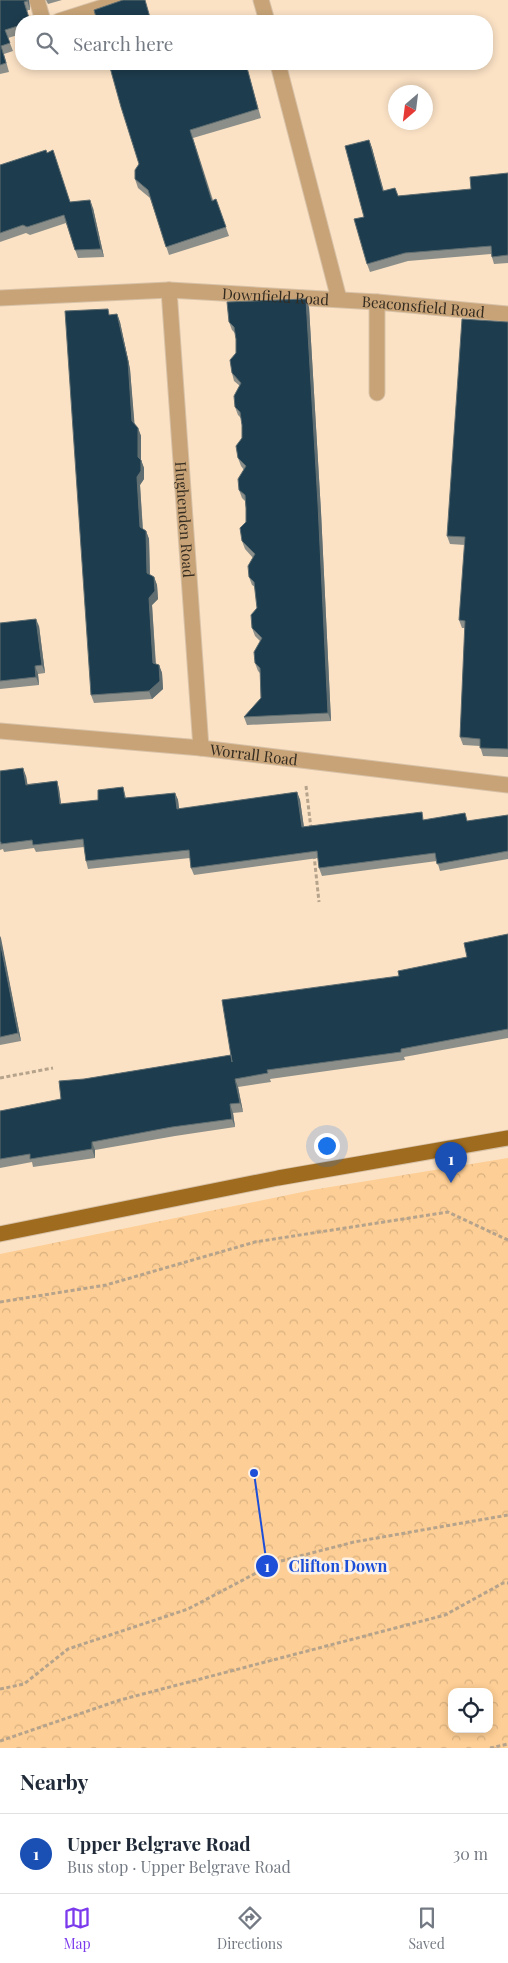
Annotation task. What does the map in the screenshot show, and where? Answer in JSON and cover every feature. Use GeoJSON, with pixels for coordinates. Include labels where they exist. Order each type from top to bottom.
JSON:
{"type":"FeatureCollection","features":[{"type":"Feature","properties":{"kind":"main road"},"geometry":{"type":"LineString","coordinates":[[0,1234],[278,1178],[508,1138]]}},
{"type":"Feature","properties":{"kind":"street"},"geometry":{"type":"LineString","coordinates":[[37,0],[41,15]]}},
{"type":"Feature","properties":{"kind":"street"},"geometry":{"type":"LineString","coordinates":[[78,15],[125,0]]}},
{"type":"Feature","properties":{"kind":"street"},"geometry":{"type":"LineString","coordinates":[[261,0],[265,15]]}},
{"type":"Feature","properties":{"kind":"street","name":"Downfield Road"},"geometry":{"type":"LineString","coordinates":[[0,298],[169,290],[339,299],[280,70]]}},
{"type":"Feature","properties":{"kind":"street","name":"Hughenden Road"},"geometry":{"type":"LineString","coordinates":[[169,290],[201,748]]}},
{"type":"Feature","properties":{"kind":"street","name":"Beaconsfield Road"},"geometry":{"type":"LineString","coordinates":[[339,299],[508,314]]}},
{"type":"Feature","properties":{"kind":"street"},"geometry":{"type":"LineString","coordinates":[[377,302],[377,393]]}},
{"type":"Feature","properties":{"kind":"street","name":"Worrall Road"},"geometry":{"type":"LineString","coordinates":[[0,731],[201,748],[508,785]]}},
{"type":"Feature","properties":{"kind":"path"},"geometry":{"type":"LineString","coordinates":[[303,760],[312,836]]}},
{"type":"Feature","properties":{"kind":"path"},"geometry":{"type":"LineString","coordinates":[[314,854],[319,902]]}},
{"type":"Feature","properties":{"kind":"path"},"geometry":{"type":"LineString","coordinates":[[0,1078],[54,1068]]}},
{"type":"Feature","properties":{"kind":"path"},"geometry":{"type":"LineString","coordinates":[[0,1302],[106,1285],[255,1242],[448,1212],[508,1240]]}},
{"type":"Feature","properties":{"kind":"path"},"geometry":{"type":"LineString","coordinates":[[0,1689],[24,1684],[68,1649],[188,1609],[277,1562],[354,1542],[508,1515]]}},
{"type":"Feature","properties":{"kind":"path"},"geometry":{"type":"LineString","coordinates":[[0,1741],[120,1700],[445,1615],[503,1583],[508,1584]]}},
{"type":"Feature","properties":{"kind":"path"},"geometry":{"type":"LineString","coordinates":[[490,1748],[508,1744]]}},
{"type":"Feature","properties":{"kind":"green space"},"geometry":{"type":"Polygon","coordinates":[[[508,1158],[508,1748],[0,1748],[0,1254],[312,1190],[508,1158]]]}},
{"type":"Feature","properties":{"kind":"building"},"geometry":{"type":"Polygon","coordinates":[[[0,0],[27,0],[24,2],[28,15],[15,15],[15,27],[5,30],[10,43],[1,46],[6,63],[0,65],[0,0]]]}},
{"type":"Feature","properties":{"kind":"building"},"geometry":{"type":"Polygon","coordinates":[[[123,0],[145,0],[149,15],[95,15],[94,10],[123,0]]]}},
{"type":"Feature","properties":{"kind":"building"},"geometry":{"type":"Polygon","coordinates":[[[111,70],[248,70],[258,109],[190,130],[212,201],[216,199],[226,227],[166,247],[148,190],[135,179],[135,170],[139,164],[111,70]]]}},
{"type":"Feature","properties":{"kind":"building"},"geometry":{"type":"Polygon","coordinates":[[[369,140],[383,191],[395,188],[398,196],[471,189],[470,177],[508,173],[508,255],[492,257],[491,246],[405,253],[367,264],[354,219],[364,217],[345,146],[369,140]]]}},
{"type":"Feature","properties":{"kind":"building"},"geometry":{"type":"Polygon","coordinates":[[[46,150],[47,153],[53,150],[70,202],[90,200],[101,249],[75,250],[64,215],[27,227],[23,225],[0,233],[0,165],[46,150]]]}},
{"type":"Feature","properties":{"kind":"building"},"geometry":{"type":"Polygon","coordinates":[[[306,299],[328,713],[244,717],[261,698],[260,668],[255,663],[254,652],[262,638],[252,628],[251,615],[257,608],[254,582],[249,577],[248,566],[255,554],[242,541],[240,528],[246,522],[246,508],[245,495],[239,490],[238,479],[246,466],[238,458],[236,446],[242,438],[242,425],[240,412],[235,407],[234,396],[241,383],[232,373],[230,360],[236,353],[236,339],[234,327],[229,322],[227,302],[306,299]]]}},
{"type":"Feature","properties":{"kind":"building"},"geometry":{"type":"Polygon","coordinates":[[[108,309],[109,315],[117,314],[128,361],[132,421],[138,428],[138,457],[141,460],[141,471],[137,477],[140,527],[146,531],[147,573],[154,577],[155,591],[149,598],[153,663],[159,665],[160,681],[149,691],[91,695],[65,311],[108,309]]]}},
{"type":"Feature","properties":{"kind":"building"},"geometry":{"type":"Polygon","coordinates":[[[462,319],[508,322],[508,749],[480,748],[480,739],[460,737],[465,621],[459,620],[465,537],[447,536],[462,319]]]}},
{"type":"Feature","properties":{"kind":"building"},"geometry":{"type":"Polygon","coordinates":[[[36,619],[42,665],[35,666],[36,677],[0,681],[0,623],[36,619]]]}},
{"type":"Feature","properties":{"kind":"building"},"geometry":{"type":"Polygon","coordinates":[[[23,768],[26,785],[57,781],[60,804],[98,800],[98,790],[123,787],[125,798],[175,793],[177,809],[297,792],[302,827],[422,812],[423,820],[465,813],[467,821],[508,815],[508,851],[437,864],[435,853],[319,868],[317,851],[191,868],[189,850],[86,861],[83,839],[33,845],[32,840],[1,844],[0,771],[23,768]]]}},
{"type":"Feature","properties":{"kind":"building"},"geometry":{"type":"Polygon","coordinates":[[[508,934],[508,1029],[401,1049],[401,1052],[267,1070],[268,1073],[235,1079],[240,1103],[230,1104],[232,1119],[172,1127],[92,1142],[92,1149],[30,1159],[30,1154],[0,1159],[0,1111],[61,1099],[59,1081],[84,1079],[231,1055],[222,1000],[399,976],[398,971],[467,957],[464,943],[508,934]]]}},
{"type":"Feature","properties":{"kind":"building"},"geometry":{"type":"Polygon","coordinates":[[[0,941],[18,1033],[0,1037],[0,941]]]}},
{"type":"Feature","properties":{"kind":"place","name":"Upper Belgrave Road"},"geometry":{"type":"Point","coordinates":[451,1183]}},
{"type":"Feature","properties":{"kind":"place","name":"Clifton Down"},"geometry":{"type":"Point","coordinates":[254,1473]}}]}
